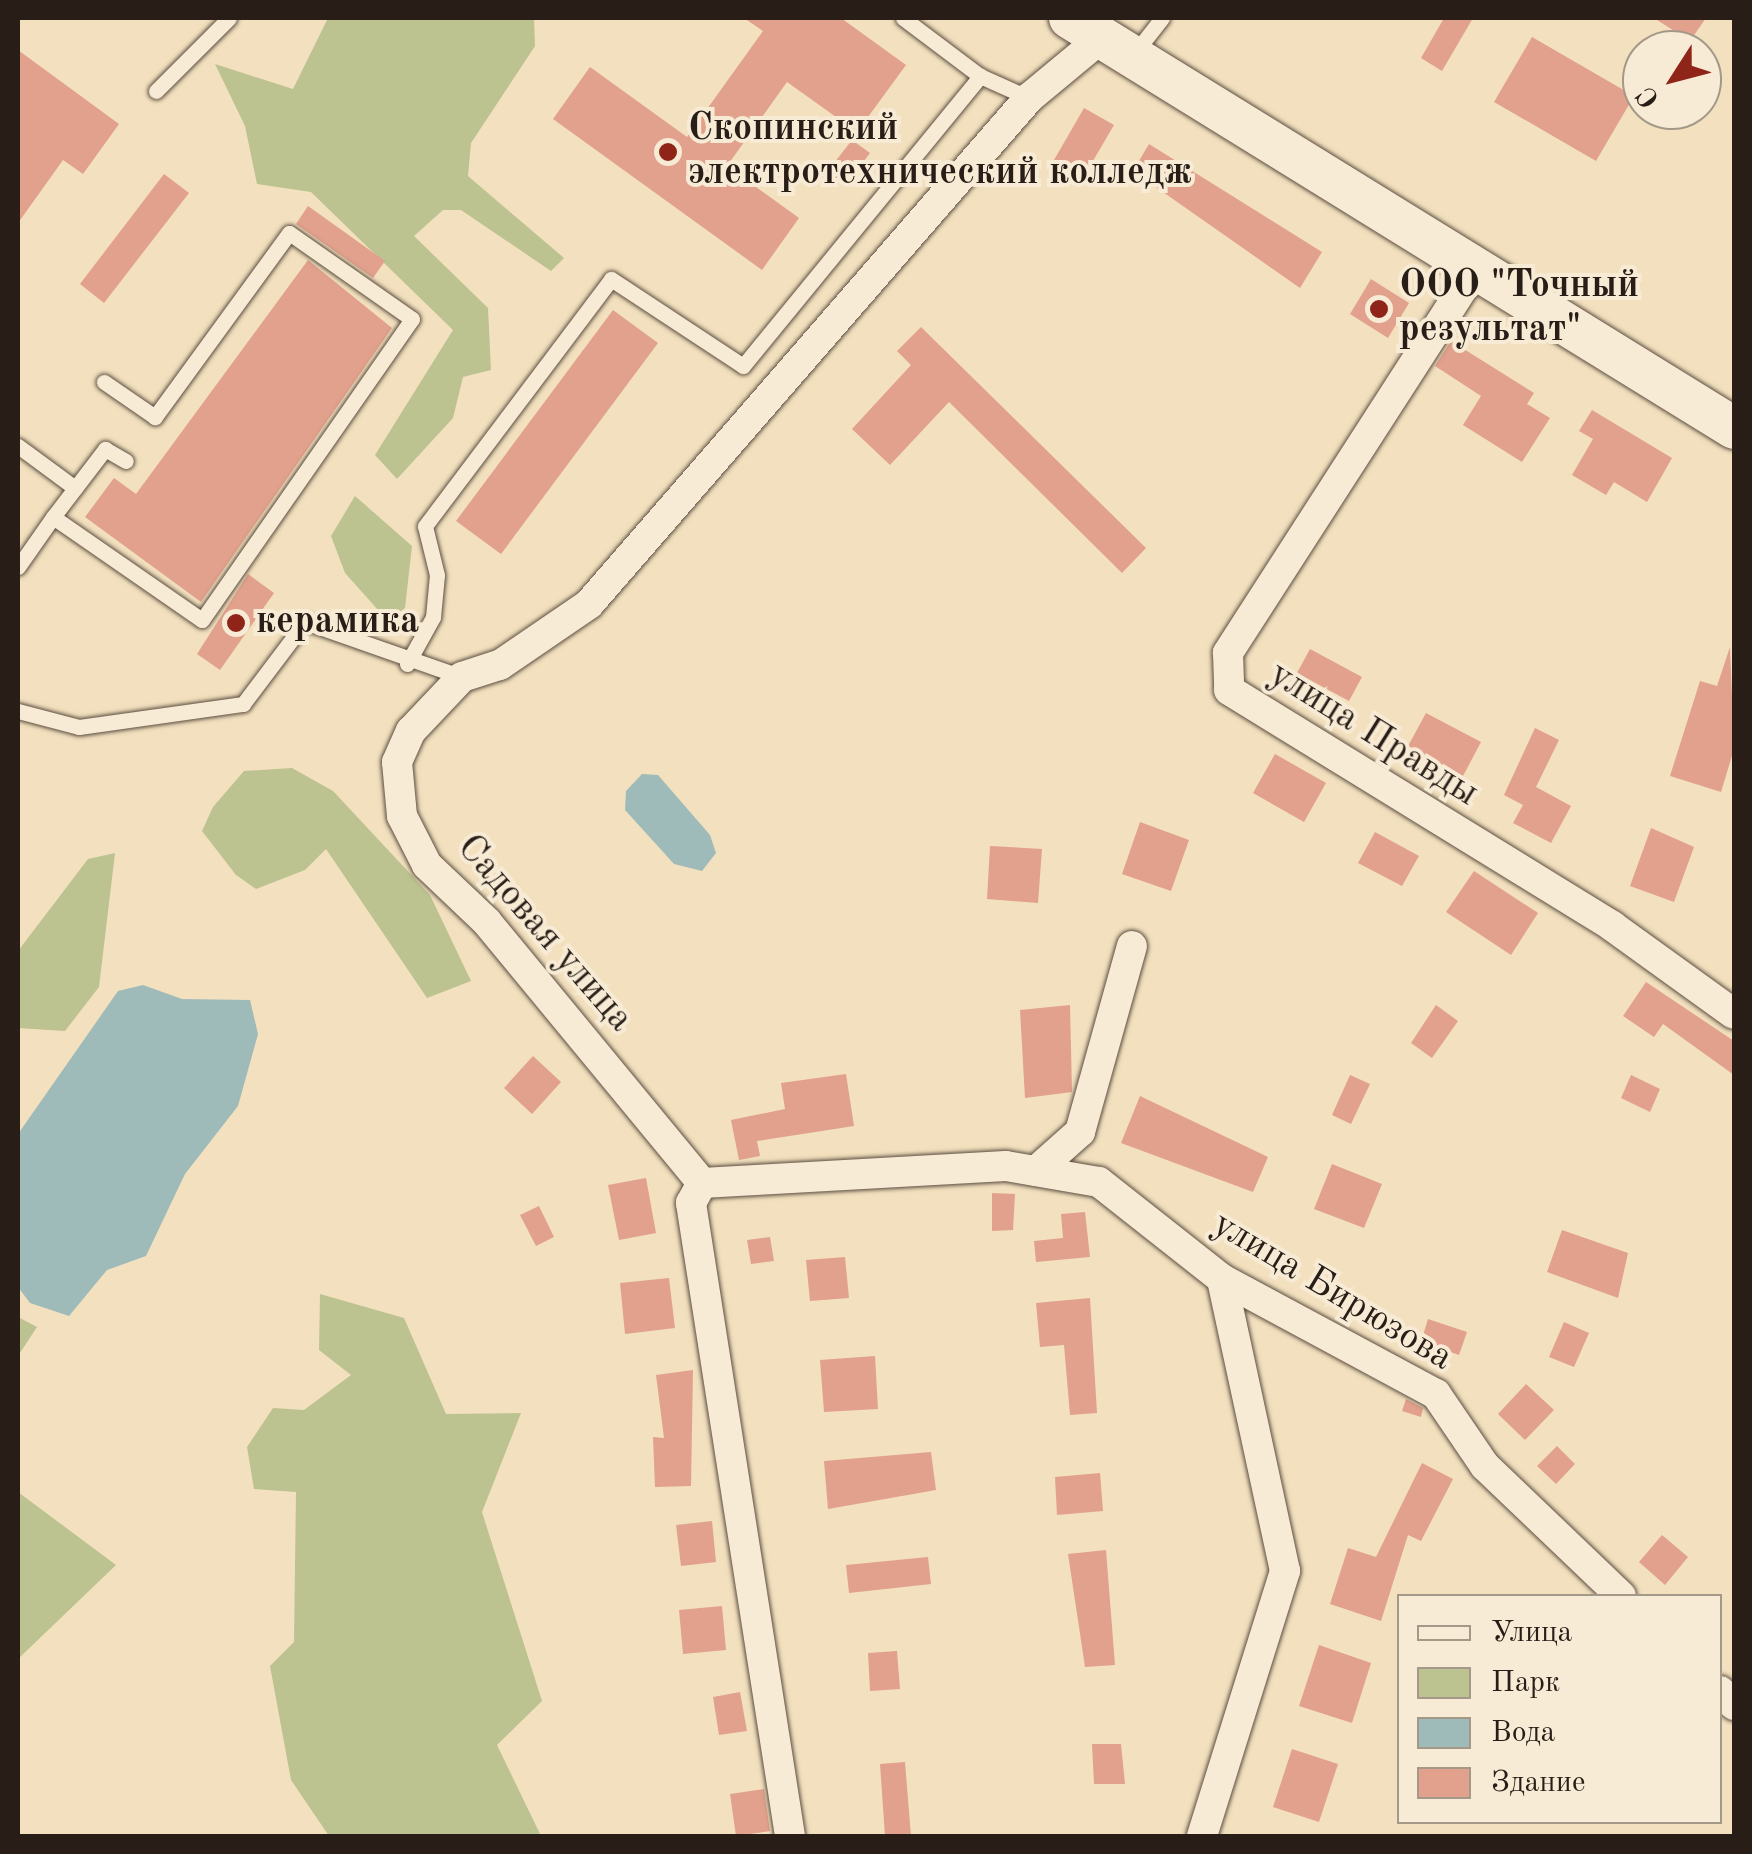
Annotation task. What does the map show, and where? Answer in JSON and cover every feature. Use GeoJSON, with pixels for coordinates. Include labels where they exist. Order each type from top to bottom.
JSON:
{"type":"FeatureCollection","features":[{"type":"Feature","properties":{"kind":"main road"},"geometry":{"type":"LineString","coordinates":[[1100,38],[1472,274],[1734,428]]}},
{"type":"Feature","properties":{"kind":"street","name":"Садовая улица"},"geometry":{"type":"LineString","coordinates":[[702,1183],[487,922],[428,865],[402,816],[397,762],[411,730],[462,677],[500,665],[590,604],[1029,98],[1100,38]]}},
{"type":"Feature","properties":{"kind":"street","name":"улица Правды"},"geometry":{"type":"LineString","coordinates":[[1472,274],[1228,653],[1228,690],[1612,926],[1734,1014]]}},
{"type":"Feature","properties":{"kind":"street"},"geometry":{"type":"LineString","coordinates":[[1036,1171],[1080,1132],[1132,946]]}},
{"type":"Feature","properties":{"kind":"street","name":"улица Бирюзова"},"geometry":{"type":"LineString","coordinates":[[702,1183],[1036,1171],[1099,1182],[1222,1279],[1436,1394],[1485,1466],[1619,1594]]}},
{"type":"Feature","properties":{"kind":"street"},"geometry":{"type":"LineString","coordinates":[[702,1183],[691,1203],[790,1836]]}},
{"type":"Feature","properties":{"kind":"street"},"geometry":{"type":"LineString","coordinates":[[1202,1836],[1285,1571],[1222,1279]]}},
{"type":"Feature","properties":{"kind":"lane"},"geometry":{"type":"LineString","coordinates":[[156,92],[228,18]]}},
{"type":"Feature","properties":{"kind":"lane"},"geometry":{"type":"LineString","coordinates":[[902,18],[980,76],[1029,98]]}},
{"type":"Feature","properties":{"kind":"lane"},"geometry":{"type":"LineString","coordinates":[[1100,38],[1162,18]]}},
{"type":"Feature","properties":{"kind":"lane"},"geometry":{"type":"LineString","coordinates":[[407,664],[434,617],[437,575],[425,526],[611,278],[744,366],[980,76]]}},
{"type":"Feature","properties":{"kind":"lane"},"geometry":{"type":"LineString","coordinates":[[54,517],[202,620],[412,319],[289,233],[155,418],[104,382]]}},
{"type":"Feature","properties":{"kind":"lane"},"geometry":{"type":"LineString","coordinates":[[18,446],[75,488]]}},
{"type":"Feature","properties":{"kind":"lane"},"geometry":{"type":"LineString","coordinates":[[18,567],[105,449],[126,461]]}},
{"type":"Feature","properties":{"kind":"lane"},"geometry":{"type":"LineString","coordinates":[[21,720],[79,727],[243,704],[304,622],[407,664],[462,677]]}},
{"type":"Feature","properties":{"kind":"green space"},"geometry":{"type":"Polygon","coordinates":[[[328,18],[534,18],[535,46],[471,143],[468,176],[564,258],[551,271],[461,210],[443,210],[414,236],[488,308],[491,370],[463,377],[453,418],[397,479],[375,455],[453,330],[311,192],[257,184],[245,126],[215,64],[293,89],[328,18]]]}},
{"type":"Feature","properties":{"kind":"green space"},"geometry":{"type":"Polygon","coordinates":[[[355,496],[412,546],[405,608],[388,621],[345,573],[331,536],[355,496]]]}},
{"type":"Feature","properties":{"kind":"green space"},"geometry":{"type":"Polygon","coordinates":[[[292,768],[333,791],[430,895],[471,981],[427,998],[326,849],[305,870],[256,889],[236,875],[202,831],[213,807],[244,771],[292,768]]]}},
{"type":"Feature","properties":{"kind":"green space"},"geometry":{"type":"Polygon","coordinates":[[[115,853],[99,987],[65,1031],[18,1028],[18,951],[88,859],[115,853]]]}},
{"type":"Feature","properties":{"kind":"green space"},"geometry":{"type":"Polygon","coordinates":[[[320,1294],[404,1318],[446,1414],[521,1413],[482,1512],[542,1701],[497,1745],[541,1836],[329,1836],[291,1780],[270,1666],[294,1642],[296,1492],[254,1489],[247,1447],[273,1408],[304,1410],[351,1375],[319,1350],[320,1294]]]}},
{"type":"Feature","properties":{"kind":"green space"},"geometry":{"type":"Polygon","coordinates":[[[18,1317],[37,1327],[18,1356],[18,1317]]]}},
{"type":"Feature","properties":{"kind":"green space"},"geometry":{"type":"Polygon","coordinates":[[[18,1492],[116,1565],[18,1659],[18,1492]]]}},
{"type":"Feature","properties":{"kind":"water"},"geometry":{"type":"Polygon","coordinates":[[[642,774],[658,775],[710,835],[716,853],[702,871],[674,864],[625,810],[626,791],[642,774]]]}},
{"type":"Feature","properties":{"kind":"water"},"geometry":{"type":"Polygon","coordinates":[[[143,985],[182,999],[250,1000],[258,1034],[238,1106],[185,1174],[146,1256],[107,1270],[69,1316],[30,1303],[18,1287],[18,1134],[118,991],[143,985]]]}},
{"type":"Feature","properties":{"kind":"building","name":"Скопинский электротехнический колледж"},"geometry":{"type":"Polygon","coordinates":[[[744,18],[841,18],[906,65],[857,132],[787,82],[727,166],[799,218],[762,270],[553,119],[590,67],[687,137],[763,31],[744,18]]]}},
{"type":"Feature","properties":{"kind":"building"},"geometry":{"type":"Polygon","coordinates":[[[1444,18],[1473,18],[1442,71],[1421,58],[1444,18]]]}},
{"type":"Feature","properties":{"kind":"building"},"geometry":{"type":"Polygon","coordinates":[[[1654,18],[1706,18],[1698,30],[1673,30],[1654,18]]]}},
{"type":"Feature","properties":{"kind":"building"},"geometry":{"type":"Polygon","coordinates":[[[1532,37],[1622,89],[1622,117],[1596,161],[1494,102],[1532,37]]]}},
{"type":"Feature","properties":{"kind":"building"},"geometry":{"type":"Polygon","coordinates":[[[18,50],[119,124],[83,174],[63,160],[18,223],[18,50]]]}},
{"type":"Feature","properties":{"kind":"building"},"geometry":{"type":"Polygon","coordinates":[[[1084,108],[1114,125],[1083,178],[1054,160],[1084,108]]]}},
{"type":"Feature","properties":{"kind":"building"},"geometry":{"type":"Polygon","coordinates":[[[852,140],[870,153],[845,186],[827,172],[852,140]]]}},
{"type":"Feature","properties":{"kind":"building"},"geometry":{"type":"Polygon","coordinates":[[[1149,144],[1322,252],[1300,288],[1133,171],[1149,144]]]}},
{"type":"Feature","properties":{"kind":"building"},"geometry":{"type":"Polygon","coordinates":[[[164,174],[189,193],[104,303],[80,284],[164,174]]]}},
{"type":"Feature","properties":{"kind":"building"},"geometry":{"type":"Polygon","coordinates":[[[308,206],[385,261],[373,278],[296,224],[308,206]]]}},
{"type":"Feature","properties":{"kind":"building"},"geometry":{"type":"Polygon","coordinates":[[[308,260],[392,328],[201,602],[85,517],[114,478],[136,494],[308,260]]]}},
{"type":"Feature","properties":{"kind":"building","name":"ООО \"Точный результат\""},"geometry":{"type":"Polygon","coordinates":[[[1371,279],[1409,303],[1388,338],[1350,314],[1371,279]]]}},
{"type":"Feature","properties":{"kind":"building"},"geometry":{"type":"Polygon","coordinates":[[[613,310],[658,343],[501,554],[456,521],[613,310]]]}},
{"type":"Feature","properties":{"kind":"building"},"geometry":{"type":"Polygon","coordinates":[[[921,327],[1146,548],[1122,573],[949,402],[890,465],[852,429],[911,365],[897,351],[921,327]]]}},
{"type":"Feature","properties":{"kind":"building"},"geometry":{"type":"Polygon","coordinates":[[[1451,341],[1534,393],[1527,404],[1550,418],[1522,462],[1463,425],[1481,396],[1435,366],[1451,341]]]}},
{"type":"Feature","properties":{"kind":"building"},"geometry":{"type":"Polygon","coordinates":[[[1592,410],[1672,458],[1647,502],[1614,482],[1606,495],[1572,475],[1593,439],[1579,431],[1592,410]]]}},
{"type":"Feature","properties":{"kind":"building","name":"керамика"},"geometry":{"type":"Polygon","coordinates":[[[248,574],[274,593],[220,670],[197,654],[248,574]]]}},
{"type":"Feature","properties":{"kind":"building"},"geometry":{"type":"Polygon","coordinates":[[[1730,647],[1734,749],[1721,792],[1670,776],[1700,681],[1717,686],[1730,647]]]}},
{"type":"Feature","properties":{"kind":"building"},"geometry":{"type":"Polygon","coordinates":[[[1310,649],[1362,677],[1349,701],[1297,673],[1310,649]]]}},
{"type":"Feature","properties":{"kind":"building"},"geometry":{"type":"Polygon","coordinates":[[[1426,713],[1481,742],[1463,776],[1408,746],[1426,713]]]}},
{"type":"Feature","properties":{"kind":"building"},"geometry":{"type":"Polygon","coordinates":[[[1535,728],[1559,740],[1536,787],[1571,806],[1551,843],[1513,823],[1523,805],[1504,795],[1535,728]]]}},
{"type":"Feature","properties":{"kind":"building"},"geometry":{"type":"Polygon","coordinates":[[[1275,754],[1326,783],[1304,822],[1253,793],[1275,754]]]}},
{"type":"Feature","properties":{"kind":"building"},"geometry":{"type":"Polygon","coordinates":[[[1140,822],[1189,840],[1171,891],[1122,874],[1140,822]]]}},
{"type":"Feature","properties":{"kind":"building"},"geometry":{"type":"Polygon","coordinates":[[[1651,828],[1694,847],[1674,902],[1630,886],[1651,828]]]}},
{"type":"Feature","properties":{"kind":"building"},"geometry":{"type":"Polygon","coordinates":[[[1375,832],[1419,856],[1402,886],[1358,863],[1375,832]]]}},
{"type":"Feature","properties":{"kind":"building"},"geometry":{"type":"Polygon","coordinates":[[[990,846],[1042,849],[1038,903],[987,899],[990,846]]]}},
{"type":"Feature","properties":{"kind":"building"},"geometry":{"type":"Polygon","coordinates":[[[1474,871],[1538,913],[1511,955],[1446,912],[1474,871]]]}},
{"type":"Feature","properties":{"kind":"building"},"geometry":{"type":"Polygon","coordinates":[[[1646,982],[1734,1041],[1734,1075],[1663,1024],[1654,1037],[1623,1016],[1646,982]]]}},
{"type":"Feature","properties":{"kind":"building"},"geometry":{"type":"Polygon","coordinates":[[[1070,1005],[1072,1092],[1025,1098],[1020,1010],[1070,1005]]]}},
{"type":"Feature","properties":{"kind":"building"},"geometry":{"type":"Polygon","coordinates":[[[1436,1005],[1458,1021],[1432,1058],[1411,1043],[1436,1005]]]}},
{"type":"Feature","properties":{"kind":"building"},"geometry":{"type":"Polygon","coordinates":[[[533,1056],[561,1082],[532,1114],[504,1088],[533,1056]]]}},
{"type":"Feature","properties":{"kind":"building"},"geometry":{"type":"Polygon","coordinates":[[[846,1074],[854,1126],[757,1141],[760,1156],[739,1160],[731,1120],[785,1109],[781,1083],[846,1074]]]}},
{"type":"Feature","properties":{"kind":"building"},"geometry":{"type":"Polygon","coordinates":[[[1350,1075],[1370,1084],[1351,1124],[1332,1115],[1350,1075]]]}},
{"type":"Feature","properties":{"kind":"building"},"geometry":{"type":"Polygon","coordinates":[[[1631,1075],[1660,1089],[1650,1112],[1621,1098],[1631,1075]]]}},
{"type":"Feature","properties":{"kind":"building"},"geometry":{"type":"Polygon","coordinates":[[[1140,1096],[1268,1157],[1253,1192],[1121,1143],[1140,1096]]]}},
{"type":"Feature","properties":{"kind":"building"},"geometry":{"type":"Polygon","coordinates":[[[1332,1164],[1382,1184],[1364,1228],[1314,1209],[1332,1164]]]}},
{"type":"Feature","properties":{"kind":"building"},"geometry":{"type":"Polygon","coordinates":[[[646,1178],[656,1233],[619,1240],[608,1185],[646,1178]]]}},
{"type":"Feature","properties":{"kind":"building"},"geometry":{"type":"Polygon","coordinates":[[[992,1193],[1015,1194],[1013,1230],[992,1231],[992,1193]]]}},
{"type":"Feature","properties":{"kind":"building"},"geometry":{"type":"Polygon","coordinates":[[[539,1206],[554,1237],[536,1246],[520,1215],[539,1206]]]}},
{"type":"Feature","properties":{"kind":"building"},"geometry":{"type":"Polygon","coordinates":[[[1085,1212],[1090,1257],[1036,1262],[1034,1241],[1063,1238],[1061,1214],[1085,1212]]]}},
{"type":"Feature","properties":{"kind":"building"},"geometry":{"type":"Polygon","coordinates":[[[1562,1230],[1628,1253],[1618,1298],[1547,1272],[1562,1230]]]}},
{"type":"Feature","properties":{"kind":"building"},"geometry":{"type":"Polygon","coordinates":[[[770,1237],[774,1261],[751,1264],[747,1240],[770,1237]]]}},
{"type":"Feature","properties":{"kind":"building"},"geometry":{"type":"Polygon","coordinates":[[[845,1257],[849,1298],[810,1301],[806,1260],[845,1257]]]}},
{"type":"Feature","properties":{"kind":"building"},"geometry":{"type":"Polygon","coordinates":[[[669,1278],[675,1328],[625,1334],[620,1283],[669,1278]]]}},
{"type":"Feature","properties":{"kind":"building"},"geometry":{"type":"Polygon","coordinates":[[[1090,1298],[1097,1413],[1070,1415],[1064,1345],[1040,1347],[1036,1303],[1090,1298]]]}},
{"type":"Feature","properties":{"kind":"building"},"geometry":{"type":"Polygon","coordinates":[[[1428,1319],[1467,1332],[1459,1355],[1421,1342],[1428,1319]]]}},
{"type":"Feature","properties":{"kind":"building"},"geometry":{"type":"Polygon","coordinates":[[[1564,1322],[1589,1333],[1574,1367],[1549,1357],[1564,1322]]]}},
{"type":"Feature","properties":{"kind":"building"},"geometry":{"type":"Polygon","coordinates":[[[875,1356],[878,1409],[824,1412],[820,1360],[875,1356]]]}},
{"type":"Feature","properties":{"kind":"building"},"geometry":{"type":"Polygon","coordinates":[[[693,1370],[691,1486],[655,1487],[653,1437],[664,1438],[656,1375],[693,1370]]]}},
{"type":"Feature","properties":{"kind":"building"},"geometry":{"type":"Polygon","coordinates":[[[1526,1384],[1554,1410],[1525,1440],[1498,1414],[1526,1384]]]}},
{"type":"Feature","properties":{"kind":"building"},"geometry":{"type":"Polygon","coordinates":[[[1406,1399],[1423,1408],[1421,1417],[1402,1411],[1406,1399]]]}},
{"type":"Feature","properties":{"kind":"building"},"geometry":{"type":"Polygon","coordinates":[[[1557,1446],[1575,1464],[1556,1484],[1537,1466],[1557,1446]]]}},
{"type":"Feature","properties":{"kind":"building"},"geometry":{"type":"Polygon","coordinates":[[[931,1452],[936,1490],[828,1509],[824,1461],[931,1452]]]}},
{"type":"Feature","properties":{"kind":"building"},"geometry":{"type":"Polygon","coordinates":[[[1422,1463],[1453,1479],[1421,1541],[1408,1535],[1381,1621],[1330,1604],[1348,1548],[1376,1557],[1422,1463]]]}},
{"type":"Feature","properties":{"kind":"building"},"geometry":{"type":"Polygon","coordinates":[[[1100,1473],[1103,1511],[1057,1515],[1055,1477],[1100,1473]]]}},
{"type":"Feature","properties":{"kind":"building"},"geometry":{"type":"Polygon","coordinates":[[[712,1521],[716,1562],[681,1566],[676,1525],[712,1521]]]}},
{"type":"Feature","properties":{"kind":"building"},"geometry":{"type":"Polygon","coordinates":[[[1662,1535],[1688,1557],[1665,1585],[1639,1562],[1662,1535]]]}},
{"type":"Feature","properties":{"kind":"building"},"geometry":{"type":"Polygon","coordinates":[[[1106,1550],[1115,1665],[1085,1667],[1068,1554],[1106,1550]]]}},
{"type":"Feature","properties":{"kind":"building"},"geometry":{"type":"Polygon","coordinates":[[[928,1557],[931,1584],[849,1593],[846,1565],[928,1557]]]}},
{"type":"Feature","properties":{"kind":"building"},"geometry":{"type":"Polygon","coordinates":[[[722,1606],[726,1650],[683,1654],[679,1610],[722,1606]]]}},
{"type":"Feature","properties":{"kind":"building"},"geometry":{"type":"Polygon","coordinates":[[[1319,1645],[1371,1663],[1352,1723],[1299,1706],[1319,1645]]]}},
{"type":"Feature","properties":{"kind":"building"},"geometry":{"type":"Polygon","coordinates":[[[897,1651],[900,1689],[870,1691],[868,1653],[897,1651]]]}},
{"type":"Feature","properties":{"kind":"building"},"geometry":{"type":"Polygon","coordinates":[[[740,1692],[747,1731],[719,1735],[713,1697],[740,1692]]]}},
{"type":"Feature","properties":{"kind":"building"},"geometry":{"type":"Polygon","coordinates":[[[1092,1744],[1121,1744],[1125,1784],[1094,1784],[1092,1744]]]}},
{"type":"Feature","properties":{"kind":"building"},"geometry":{"type":"Polygon","coordinates":[[[1292,1749],[1338,1764],[1319,1822],[1273,1807],[1292,1749]]]}},
{"type":"Feature","properties":{"kind":"building"},"geometry":{"type":"Polygon","coordinates":[[[905,1762],[911,1836],[885,1836],[880,1764],[905,1762]]]}},
{"type":"Feature","properties":{"kind":"building"},"geometry":{"type":"Polygon","coordinates":[[[764,1789],[770,1831],[736,1836],[730,1794],[764,1789]]]}},
{"type":"Feature","properties":{"kind":"place","name":"Скопинский электротехнический колледж"},"geometry":{"type":"Point","coordinates":[668,152]}},
{"type":"Feature","properties":{"kind":"place","name":"ООО \"Точный результат\""},"geometry":{"type":"Point","coordinates":[1379,309]}},
{"type":"Feature","properties":{"kind":"place","name":"керамика"},"geometry":{"type":"Point","coordinates":[236,623]}}]}
